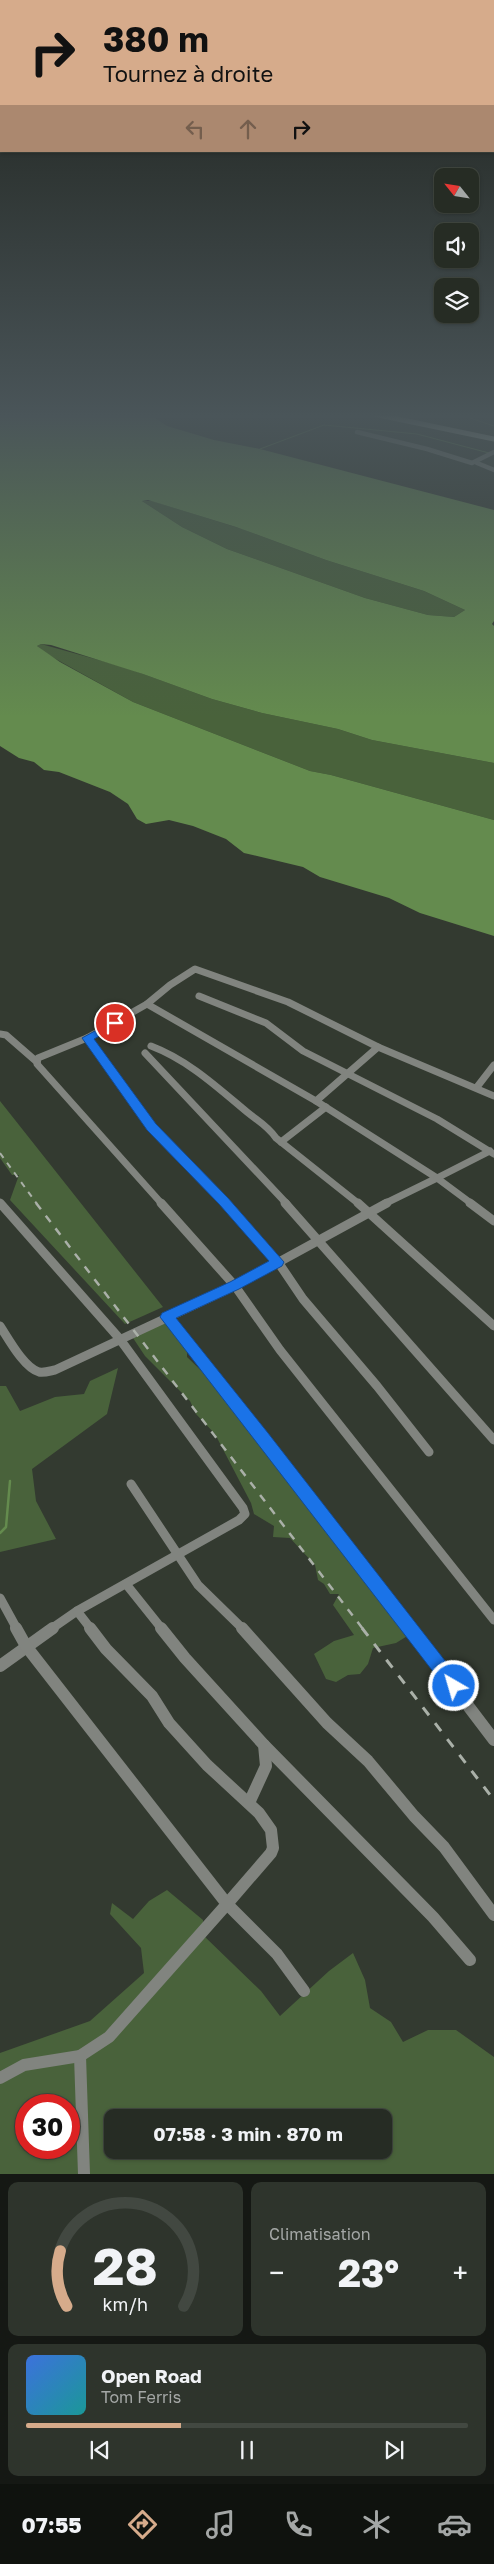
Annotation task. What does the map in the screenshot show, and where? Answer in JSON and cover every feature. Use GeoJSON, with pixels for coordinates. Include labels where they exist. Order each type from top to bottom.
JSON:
{"type":"FeatureCollection","features":[{"type":"Feature","properties":{"kind":"street"},"geometry":{"type":"LineString","coordinates":[[37,1062],[38,1058],[87,1038],[147,1004],[170,985],[195,969],[288,1002],[378,1047],[477,1087],[494,1096]]}},
{"type":"Feature","properties":{"kind":"street"},"geometry":{"type":"LineString","coordinates":[[199,996],[223,1004],[266,1023],[302,1051],[438,1119],[492,1152]]}},
{"type":"Feature","properties":{"kind":"street"},"geometry":{"type":"LineString","coordinates":[[147,1004],[326,1107],[437,1178],[494,1221]]}},
{"type":"Feature","properties":{"kind":"street"},"geometry":{"type":"LineString","coordinates":[[0,1034],[6,1035],[37,1062],[235,1286],[280,1350],[494,1620]]}},
{"type":"Feature","properties":{"kind":"street"},"geometry":{"type":"LineString","coordinates":[[87,1038],[152,1127],[224,1201],[278,1262],[303,1299],[388,1399],[429,1452]]}},
{"type":"Feature","properties":{"kind":"street"},"geometry":{"type":"LineString","coordinates":[[151,1046],[169,1053],[205,1076],[253,1117],[268,1126],[281,1142],[339,1186],[494,1326]]}},
{"type":"Feature","properties":{"kind":"street"},"geometry":{"type":"LineString","coordinates":[[316,1101],[378,1047]]}},
{"type":"Feature","properties":{"kind":"street"},"geometry":{"type":"LineString","coordinates":[[145,1053],[243,1161],[319,1239],[379,1311],[494,1440]]}},
{"type":"Feature","properties":{"kind":"street"},"geometry":{"type":"LineString","coordinates":[[477,1087],[494,1065]]}},
{"type":"Feature","properties":{"kind":"street"},"geometry":{"type":"LineString","coordinates":[[281,1142],[326,1107]]}},
{"type":"Feature","properties":{"kind":"street"},"geometry":{"type":"LineString","coordinates":[[0,1326],[19,1354],[38,1372],[55,1370],[119,1338],[235,1286],[368,1213],[492,1152]]}},
{"type":"Feature","properties":{"kind":"street"},"geometry":{"type":"LineString","coordinates":[[0,1203],[119,1338],[243,1508],[245,1514],[239,1520],[177,1556],[77,1611],[0,1666]]}},
{"type":"Feature","properties":{"kind":"street"},"geometry":{"type":"LineString","coordinates":[[167,1317],[263,1437],[494,1740]]}},
{"type":"Feature","properties":{"kind":"street"},"geometry":{"type":"LineString","coordinates":[[131,1484],[198,1585],[228,1613],[327,1722],[368,1761],[414,1816],[444,1846],[494,1915]]}},
{"type":"Feature","properties":{"kind":"street"},"geometry":{"type":"LineString","coordinates":[[126,1584],[185,1658],[264,1745],[433,1917],[470,1960]]}},
{"type":"Feature","properties":{"kind":"street"},"geometry":{"type":"LineString","coordinates":[[0,1598],[26,1646],[227,1904],[277,1954],[304,1991]]}},
{"type":"Feature","properties":{"kind":"street"},"geometry":{"type":"LineString","coordinates":[[0,2078],[24,2065],[80,2056],[109,2037],[267,1858],[273,1848],[269,1827],[249,1803],[207,1765],[168,1723],[152,1696],[106,1649],[77,1611]]}},
{"type":"Feature","properties":{"kind":"street"},"geometry":{"type":"LineString","coordinates":[[249,1803],[266,1766],[264,1745]]}},
{"type":"Feature","properties":{"kind":"street"},"geometry":{"type":"LineString","coordinates":[[80,2056],[84,2174]]}},
{"type":"Feature","properties":{"kind":"shaded area"},"geometry":{"type":"Polygon","coordinates":[[[0,514],[163,514],[182,527],[227,549],[365,598],[428,615],[454,617],[465,610],[424,591],[326,560],[236,527],[195,514],[494,514],[494,621],[492,624],[494,626],[494,763],[372,740],[338,729],[262,713],[212,699],[143,674],[51,645],[41,644],[37,646],[60,662],[133,702],[310,771],[331,775],[494,820],[494,936],[420,913],[389,898],[320,877],[303,867],[244,853],[226,839],[193,826],[169,820],[146,824],[137,819],[128,804],[110,792],[59,772],[44,770],[34,762],[19,758],[0,746],[0,514]]]}},
{"type":"Feature","properties":{"kind":"shaded area"},"geometry":{"type":"Polygon","coordinates":[[[163,514],[195,514],[242,529],[326,560],[424,591],[465,610],[454,617],[428,615],[365,598],[227,549],[182,527],[163,514]]]}},
{"type":"Feature","properties":{"kind":"shaded area"},"geometry":{"type":"Polygon","coordinates":[[[41,644],[124,667],[212,699],[262,713],[338,729],[372,740],[494,763],[494,820],[331,775],[310,771],[133,702],[45,653],[37,646],[41,644]]]}},
{"type":"Feature","properties":{"kind":"shaded area"},"geometry":{"type":"Polygon","coordinates":[[[0,1101],[163,1307],[125,1324],[10,1200],[19,1175],[12,1175],[0,1158],[0,1101]]]}},
{"type":"Feature","properties":{"kind":"shaded area"},"geometry":{"type":"Polygon","coordinates":[[[166,1317],[187,1350],[187,1357],[212,1381],[260,1436],[409,1635],[396,1643],[373,1648],[368,1664],[360,1674],[348,1675],[336,1682],[326,1679],[314,1654],[334,1641],[354,1635],[333,1605],[339,1594],[330,1594],[324,1584],[318,1580],[315,1565],[290,1538],[273,1537],[274,1526],[254,1514],[251,1503],[215,1434],[196,1414],[190,1401],[145,1356],[129,1332],[166,1317]]]}},
{"type":"Feature","properties":{"kind":"shaded area"},"geometry":{"type":"Polygon","coordinates":[[[118,1368],[107,1414],[32,1469],[36,1501],[56,1539],[0,1552],[0,1386],[6,1386],[20,1411],[55,1397],[84,1394],[90,1381],[118,1368]]]}},
{"type":"Feature","properties":{"kind":"shaded area"},"geometry":{"type":"Polygon","coordinates":[[[167,1890],[203,1920],[204,1936],[261,1991],[280,2016],[329,1971],[353,1953],[365,1980],[370,2008],[391,2022],[403,2042],[428,2030],[456,2030],[494,2057],[494,2174],[0,2174],[0,2053],[90,2021],[144,1973],[141,1948],[110,1914],[112,1903],[133,1919],[149,1901],[167,1890]]]}},
{"type":"Feature","properties":{"kind":"waterway"},"geometry":{"type":"LineString","coordinates":[[0,1533],[6,1527],[10,1481]]}},
{"type":"Feature","properties":{"kind":"railway"},"geometry":{"type":"LineString","coordinates":[[0,1153],[37,1204]]}},
{"type":"Feature","properties":{"kind":"railway"},"geometry":{"type":"LineString","coordinates":[[36,1203],[363,1629]]}},
{"type":"Feature","properties":{"kind":"railway"},"geometry":{"type":"LineString","coordinates":[[362,1628],[494,1800]]}},
{"type":"Feature","properties":{"kind":"route"},"geometry":{"type":"LineString","coordinates":[[115,1023],[87,1038],[152,1127],[224,1201],[278,1262],[235,1286],[167,1317],[263,1437],[454,1686]]}}]}
